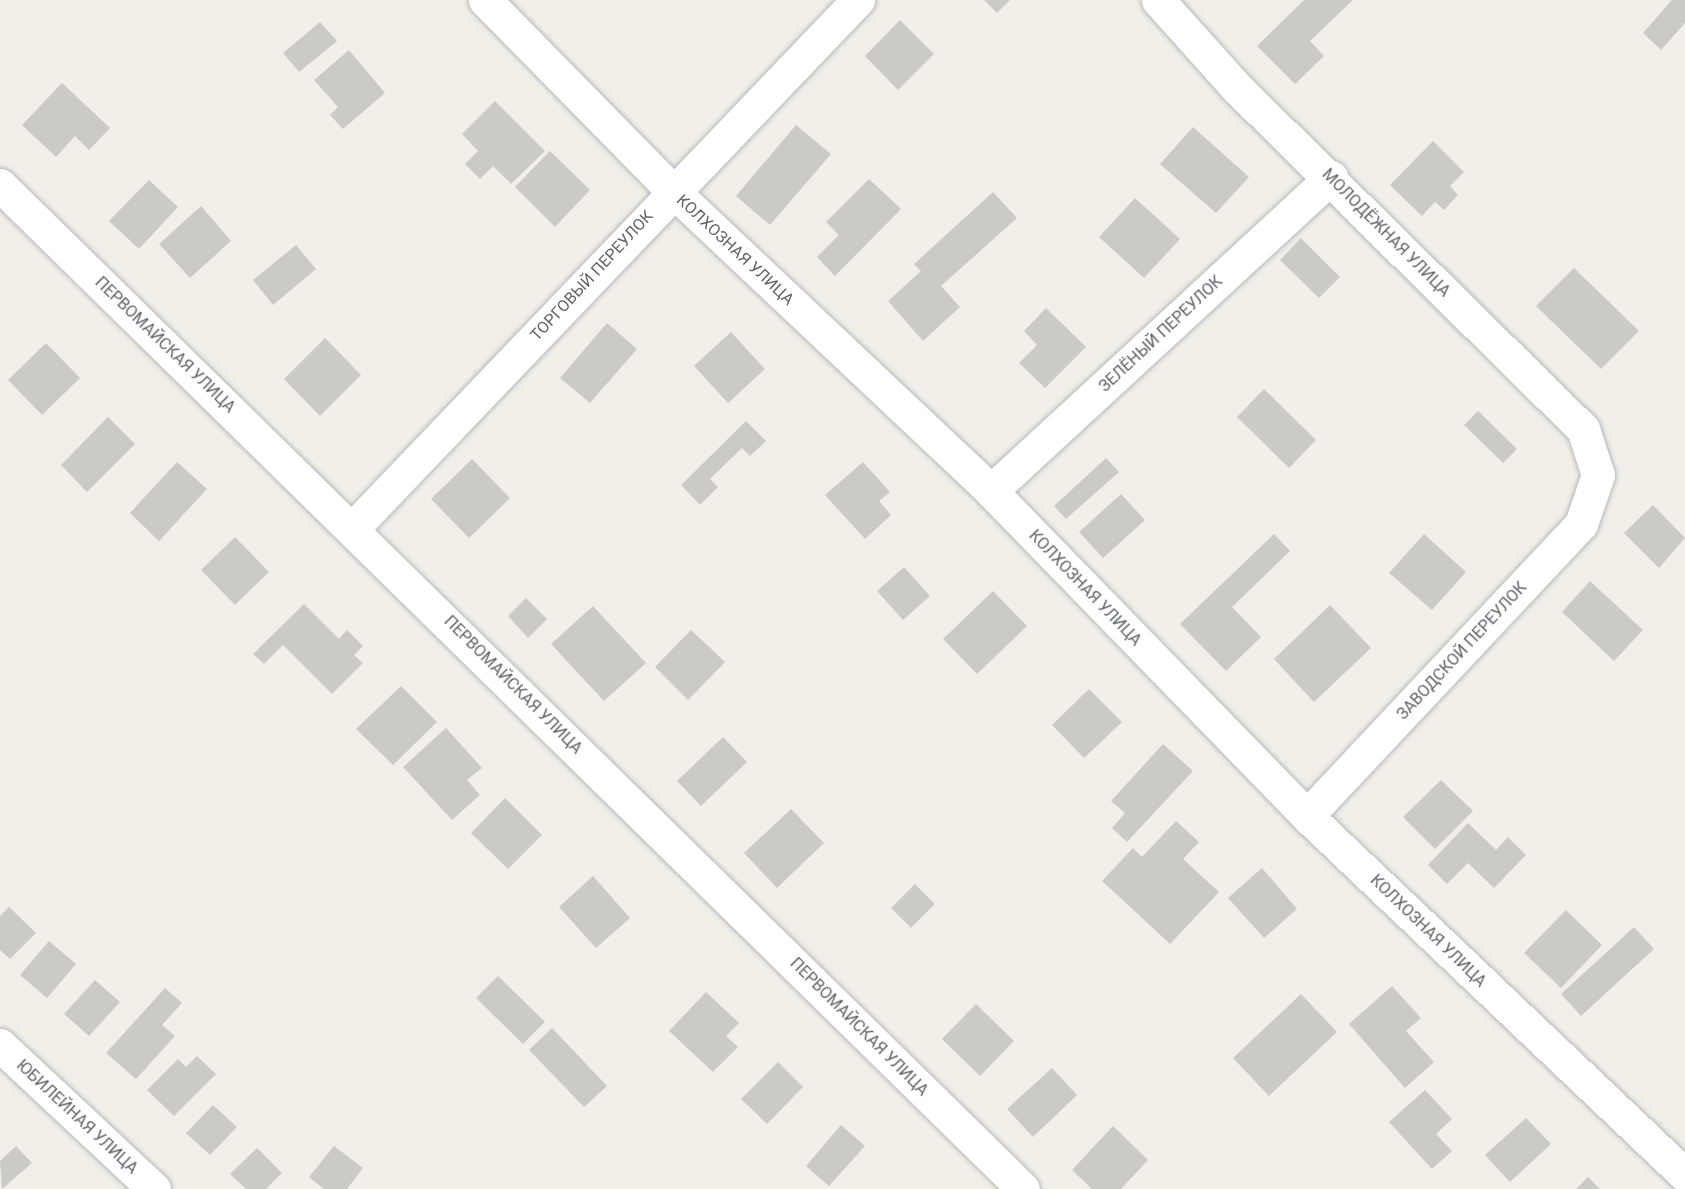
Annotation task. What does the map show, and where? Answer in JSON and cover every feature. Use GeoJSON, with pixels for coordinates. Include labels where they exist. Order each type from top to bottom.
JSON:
{"type":"FeatureCollection","features":[{"type":"Feature","properties":{"kind":"street","name":"КОЛХОЗНАЯ УЛИЦА"},"geometry":{"type":"LineString","coordinates":[[485,0],[672,190],[991,491],[1307,816],[1685,1175]]}},
{"type":"Feature","properties":{"kind":"street","name":"ТОРГОВЫЙ ПЕРЕУЛОК"},"geometry":{"type":"LineString","coordinates":[[353,528],[672,190],[858,0]]}},
{"type":"Feature","properties":{"kind":"street","name":"МОЛОДЁЖНАЯ УЛИЦА"},"geometry":{"type":"LineString","coordinates":[[1158,0],[1236,87],[1331,177],[1583,429],[1598,475]]}},
{"type":"Feature","properties":{"kind":"street","name":"ЗЕЛЁНЫЙ ПЕРЕУЛОК"},"geometry":{"type":"LineString","coordinates":[[991,491],[1331,177]]}},
{"type":"Feature","properties":{"kind":"street","name":"ПЕРВОМАЙСКАЯ УЛИЦА"},"geometry":{"type":"LineString","coordinates":[[0,185],[353,528],[1023,1189]]}},
{"type":"Feature","properties":{"kind":"street","name":"ЗАВОДСКОЙ ПЕРЕУЛОК"},"geometry":{"type":"LineString","coordinates":[[1307,816],[1581,524],[1598,475]]}},
{"type":"Feature","properties":{"kind":"street","name":"ЮБИЛЕЙНАЯ УЛИЦА"},"geometry":{"type":"LineString","coordinates":[[0,1045],[154,1189]]}},
{"type":"Feature","properties":{"kind":"building"},"geometry":{"type":"Polygon","coordinates":[[[984,0],[1010,0],[997,13],[984,0]]]}},
{"type":"Feature","properties":{"kind":"building"},"geometry":{"type":"Polygon","coordinates":[[[1304,0],[1353,0],[1310,41],[1324,56],[1295,84],[1257,46],[1304,0]]]}},
{"type":"Feature","properties":{"kind":"building"},"geometry":{"type":"Polygon","coordinates":[[[1672,0],[1685,0],[1685,23],[1661,50],[1643,33],[1672,0]]]}},
{"type":"Feature","properties":{"kind":"building"},"geometry":{"type":"Polygon","coordinates":[[[900,20],[934,54],[898,90],[865,56],[900,20]]]}},
{"type":"Feature","properties":{"kind":"building"},"geometry":{"type":"Polygon","coordinates":[[[320,22],[337,41],[299,72],[283,53],[320,22]]]}},
{"type":"Feature","properties":{"kind":"building"},"geometry":{"type":"Polygon","coordinates":[[[349,50],[385,93],[343,129],[330,115],[338,107],[314,80],[349,50]]]}},
{"type":"Feature","properties":{"kind":"building"},"geometry":{"type":"Polygon","coordinates":[[[62,83],[110,128],[89,150],[75,136],[56,157],[22,125],[62,83]]]}},
{"type":"Feature","properties":{"kind":"building"},"geometry":{"type":"Polygon","coordinates":[[[495,101],[545,151],[511,184],[493,166],[480,179],[465,164],[478,151],[462,134],[495,101]]]}},
{"type":"Feature","properties":{"kind":"building"},"geometry":{"type":"Polygon","coordinates":[[[796,125],[831,154],[770,225],[736,196],[796,125]]]}},
{"type":"Feature","properties":{"kind":"building"},"geometry":{"type":"Polygon","coordinates":[[[1193,127],[1249,177],[1216,213],[1160,164],[1193,127]]]}},
{"type":"Feature","properties":{"kind":"building"},"geometry":{"type":"Polygon","coordinates":[[[1433,141],[1464,172],[1450,186],[1458,195],[1444,210],[1435,202],[1422,216],[1390,185],[1433,141]]]}},
{"type":"Feature","properties":{"kind":"building"},"geometry":{"type":"Polygon","coordinates":[[[550,151],[590,190],[555,227],[515,187],[550,151]]]}},
{"type":"Feature","properties":{"kind":"building"},"geometry":{"type":"Polygon","coordinates":[[[869,179],[901,209],[835,276],[817,257],[839,235],[826,222],[869,179]]]}},
{"type":"Feature","properties":{"kind":"building"},"geometry":{"type":"Polygon","coordinates":[[[149,180],[178,207],[139,249],[109,221],[149,180]]]}},
{"type":"Feature","properties":{"kind":"building"},"geometry":{"type":"Polygon","coordinates":[[[993,192],[1017,218],[941,286],[960,307],[923,341],[888,301],[921,271],[914,264],[993,192]]]}},
{"type":"Feature","properties":{"kind":"building"},"geometry":{"type":"Polygon","coordinates":[[[1135,198],[1180,239],[1144,278],[1099,237],[1135,198]]]}},
{"type":"Feature","properties":{"kind":"building"},"geometry":{"type":"Polygon","coordinates":[[[201,206],[231,241],[190,278],[159,244],[201,206]]]}},
{"type":"Feature","properties":{"kind":"building"},"geometry":{"type":"Polygon","coordinates":[[[1301,238],[1340,277],[1319,298],[1280,260],[1301,238]]]}},
{"type":"Feature","properties":{"kind":"building"},"geometry":{"type":"Polygon","coordinates":[[[296,245],[316,269],[273,305],[253,280],[296,245]]]}},
{"type":"Feature","properties":{"kind":"building"},"geometry":{"type":"Polygon","coordinates":[[[1574,268],[1639,331],[1601,369],[1536,306],[1574,268]]]}},
{"type":"Feature","properties":{"kind":"building"},"geometry":{"type":"Polygon","coordinates":[[[1046,308],[1086,347],[1045,388],[1019,363],[1037,345],[1024,331],[1046,308]]]}},
{"type":"Feature","properties":{"kind":"building"},"geometry":{"type":"Polygon","coordinates":[[[607,323],[637,349],[590,403],[560,378],[607,323]]]}},
{"type":"Feature","properties":{"kind":"building"},"geometry":{"type":"Polygon","coordinates":[[[731,332],[765,369],[728,403],[694,366],[731,332]]]}},
{"type":"Feature","properties":{"kind":"building"},"geometry":{"type":"Polygon","coordinates":[[[325,338],[361,375],[320,416],[284,379],[325,338]]]}},
{"type":"Feature","properties":{"kind":"building"},"geometry":{"type":"Polygon","coordinates":[[[46,343],[80,378],[42,415],[8,380],[46,343]]]}},
{"type":"Feature","properties":{"kind":"building"},"geometry":{"type":"Polygon","coordinates":[[[1264,389],[1316,440],[1289,468],[1237,417],[1264,389]]]}},
{"type":"Feature","properties":{"kind":"building"},"geometry":{"type":"Polygon","coordinates":[[[1478,411],[1517,449],[1503,463],[1464,425],[1478,411]]]}},
{"type":"Feature","properties":{"kind":"building"},"geometry":{"type":"Polygon","coordinates":[[[108,417],[135,444],[87,492],[61,465],[108,417]]]}},
{"type":"Feature","properties":{"kind":"building"},"geometry":{"type":"Polygon","coordinates":[[[746,421],[766,441],[750,456],[742,448],[710,479],[718,487],[700,505],[681,485],[746,421]]]}},
{"type":"Feature","properties":{"kind":"building"},"geometry":{"type":"Polygon","coordinates":[[[1106,458],[1119,472],[1066,519],[1054,506],[1106,458]]]}},
{"type":"Feature","properties":{"kind":"building"},"geometry":{"type":"Polygon","coordinates":[[[472,459],[510,498],[469,538],[431,499],[472,459]]]}},
{"type":"Feature","properties":{"kind":"building"},"geometry":{"type":"Polygon","coordinates":[[[177,462],[207,489],[159,541],[130,513],[177,462]]]}},
{"type":"Feature","properties":{"kind":"building"},"geometry":{"type":"Polygon","coordinates":[[[863,462],[890,492],[879,501],[891,515],[865,539],[825,495],[863,462]]]}},
{"type":"Feature","properties":{"kind":"building"},"geometry":{"type":"Polygon","coordinates":[[[1121,494],[1145,520],[1103,558],[1079,532],[1121,494]]]}},
{"type":"Feature","properties":{"kind":"building"},"geometry":{"type":"Polygon","coordinates":[[[1653,505],[1685,538],[1659,568],[1624,533],[1653,505]]]}},
{"type":"Feature","properties":{"kind":"building"},"geometry":{"type":"Polygon","coordinates":[[[1274,534],[1290,551],[1232,607],[1261,637],[1226,671],[1180,624],[1274,534]]]}},
{"type":"Feature","properties":{"kind":"building"},"geometry":{"type":"Polygon","coordinates":[[[1424,534],[1466,572],[1432,610],[1389,573],[1424,534]]]}},
{"type":"Feature","properties":{"kind":"building"},"geometry":{"type":"Polygon","coordinates":[[[235,537],[269,572],[235,605],[201,570],[235,537]]]}},
{"type":"Feature","properties":{"kind":"building"},"geometry":{"type":"Polygon","coordinates":[[[904,567],[930,596],[903,620],[877,591],[904,567]]]}},
{"type":"Feature","properties":{"kind":"building"},"geometry":{"type":"Polygon","coordinates":[[[1590,581],[1643,630],[1614,661],[1562,612],[1590,581]]]}},
{"type":"Feature","properties":{"kind":"building"},"geometry":{"type":"Polygon","coordinates":[[[993,591],[1027,626],[977,674],[943,639],[993,591]]]}},
{"type":"Feature","properties":{"kind":"building"},"geometry":{"type":"Polygon","coordinates":[[[526,598],[547,619],[528,638],[508,616],[526,598]]]}},
{"type":"Feature","properties":{"kind":"building"},"geometry":{"type":"Polygon","coordinates":[[[304,604],[339,639],[347,630],[363,646],[354,655],[363,663],[332,694],[283,645],[264,664],[253,654],[304,604]]]}},
{"type":"Feature","properties":{"kind":"building"},"geometry":{"type":"Polygon","coordinates":[[[1330,605],[1371,648],[1314,702],[1274,659],[1330,605]]]}},
{"type":"Feature","properties":{"kind":"building"},"geometry":{"type":"Polygon","coordinates":[[[593,606],[646,663],[604,701],[551,644],[593,606]]]}},
{"type":"Feature","properties":{"kind":"building"},"geometry":{"type":"Polygon","coordinates":[[[691,630],[725,662],[688,700],[655,667],[691,630]]]}},
{"type":"Feature","properties":{"kind":"building"},"geometry":{"type":"Polygon","coordinates":[[[401,686],[437,722],[393,765],[356,729],[401,686]]]}},
{"type":"Feature","properties":{"kind":"building"},"geometry":{"type":"Polygon","coordinates":[[[1089,689],[1122,722],[1084,758],[1052,725],[1089,689]]]}},
{"type":"Feature","properties":{"kind":"building"},"geometry":{"type":"Polygon","coordinates":[[[446,728],[482,768],[467,780],[480,795],[452,820],[403,767],[446,728]]]}},
{"type":"Feature","properties":{"kind":"building"},"geometry":{"type":"Polygon","coordinates":[[[723,737],[747,762],[701,806],[677,781],[723,737]]]}},
{"type":"Feature","properties":{"kind":"building"},"geometry":{"type":"Polygon","coordinates":[[[1163,744],[1193,771],[1127,842],[1112,828],[1125,813],[1111,801],[1163,744]]]}},
{"type":"Feature","properties":{"kind":"building"},"geometry":{"type":"Polygon","coordinates":[[[1441,780],[1473,811],[1435,849],[1403,817],[1441,780]]]}},
{"type":"Feature","properties":{"kind":"building"},"geometry":{"type":"Polygon","coordinates":[[[505,798],[542,835],[508,869],[471,833],[505,798]]]}},
{"type":"Feature","properties":{"kind":"building"},"geometry":{"type":"Polygon","coordinates":[[[791,809],[824,843],[777,888],[744,853],[791,809]]]}},
{"type":"Feature","properties":{"kind":"building"},"geometry":{"type":"Polygon","coordinates":[[[1176,821],[1199,842],[1183,859],[1219,892],[1170,944],[1102,881],[1133,848],[1142,857],[1176,821]]]}},
{"type":"Feature","properties":{"kind":"building"},"geometry":{"type":"Polygon","coordinates":[[[1468,823],[1496,850],[1508,837],[1526,855],[1494,888],[1468,863],[1447,884],[1428,865],[1468,823]]]}},
{"type":"Feature","properties":{"kind":"building"},"geometry":{"type":"Polygon","coordinates":[[[1262,868],[1297,909],[1264,938],[1228,898],[1262,868]]]}},
{"type":"Feature","properties":{"kind":"building"},"geometry":{"type":"Polygon","coordinates":[[[593,876],[630,918],[596,948],[559,907],[593,876]]]}},
{"type":"Feature","properties":{"kind":"building"},"geometry":{"type":"Polygon","coordinates":[[[915,884],[935,904],[911,928],[891,908],[915,884]]]}},
{"type":"Feature","properties":{"kind":"building"},"geometry":{"type":"Polygon","coordinates":[[[9,907],[36,933],[10,959],[0,950],[0,916],[9,907]]]}},
{"type":"Feature","properties":{"kind":"building"},"geometry":{"type":"Polygon","coordinates":[[[1566,910],[1602,945],[1561,988],[1524,953],[1566,910]]]}},
{"type":"Feature","properties":{"kind":"building"},"geometry":{"type":"Polygon","coordinates":[[[1634,927],[1654,949],[1581,1016],[1561,994],[1634,927]]]}},
{"type":"Feature","properties":{"kind":"building"},"geometry":{"type":"Polygon","coordinates":[[[49,941],[76,964],[47,998],[20,975],[49,941]]]}},
{"type":"Feature","properties":{"kind":"building"},"geometry":{"type":"Polygon","coordinates":[[[498,976],[545,1022],[523,1044],[476,998],[498,976]]]}},
{"type":"Feature","properties":{"kind":"building"},"geometry":{"type":"Polygon","coordinates":[[[95,980],[120,1002],[89,1036],[64,1014],[95,980]]]}},
{"type":"Feature","properties":{"kind":"building"},"geometry":{"type":"Polygon","coordinates":[[[1392,986],[1421,1018],[1406,1031],[1434,1062],[1405,1088],[1349,1024],[1392,986]]]}},
{"type":"Feature","properties":{"kind":"building"},"geometry":{"type":"Polygon","coordinates":[[[165,988],[182,1003],[162,1025],[175,1036],[136,1079],[106,1053],[165,988]]]}},
{"type":"Feature","properties":{"kind":"building"},"geometry":{"type":"Polygon","coordinates":[[[706,992],[739,1023],[726,1036],[738,1047],[713,1072],[669,1031],[706,992]]]}},
{"type":"Feature","properties":{"kind":"building"},"geometry":{"type":"Polygon","coordinates":[[[1301,994],[1337,1032],[1269,1096],[1233,1058],[1301,994]]]}},
{"type":"Feature","properties":{"kind":"building"},"geometry":{"type":"Polygon","coordinates":[[[976,1004],[1014,1041],[980,1076],[942,1039],[976,1004]]]}},
{"type":"Feature","properties":{"kind":"building"},"geometry":{"type":"Polygon","coordinates":[[[552,1028],[607,1086],[584,1107],[529,1050],[552,1028]]]}},
{"type":"Feature","properties":{"kind":"building"},"geometry":{"type":"Polygon","coordinates":[[[197,1056],[216,1074],[174,1116],[147,1090],[178,1059],[186,1067],[197,1056]]]}},
{"type":"Feature","properties":{"kind":"building"},"geometry":{"type":"Polygon","coordinates":[[[778,1062],[803,1087],[767,1124],[741,1099],[778,1062]]]}},
{"type":"Feature","properties":{"kind":"building"},"geometry":{"type":"Polygon","coordinates":[[[1052,1068],[1077,1095],[1033,1137],[1007,1109],[1052,1068]]]}},
{"type":"Feature","properties":{"kind":"building"},"geometry":{"type":"Polygon","coordinates":[[[1425,1090],[1452,1119],[1436,1134],[1452,1151],[1432,1169],[1389,1122],[1425,1090]]]}},
{"type":"Feature","properties":{"kind":"building"},"geometry":{"type":"Polygon","coordinates":[[[213,1105],[237,1127],[210,1155],[186,1133],[213,1105]]]}},
{"type":"Feature","properties":{"kind":"building"},"geometry":{"type":"Polygon","coordinates":[[[1526,1118],[1551,1144],[1510,1182],[1485,1155],[1526,1118]]]}},
{"type":"Feature","properties":{"kind":"building"},"geometry":{"type":"Polygon","coordinates":[[[841,1125],[865,1146],[829,1186],[806,1166],[841,1125]]]}},
{"type":"Feature","properties":{"kind":"building"},"geometry":{"type":"Polygon","coordinates":[[[1113,1126],[1148,1160],[1121,1189],[1092,1189],[1072,1170],[1113,1126]]]}},
{"type":"Feature","properties":{"kind":"building"},"geometry":{"type":"Polygon","coordinates":[[[16,1146],[32,1163],[2,1189],[0,1161],[16,1146]]]}},
{"type":"Feature","properties":{"kind":"building"},"geometry":{"type":"Polygon","coordinates":[[[334,1146],[363,1168],[347,1189],[324,1189],[309,1177],[334,1146]]]}},
{"type":"Feature","properties":{"kind":"building"},"geometry":{"type":"Polygon","coordinates":[[[257,1148],[282,1173],[266,1189],[246,1189],[230,1174],[257,1148]]]}},
{"type":"Feature","properties":{"kind":"building"},"geometry":{"type":"Polygon","coordinates":[[[1588,1177],[1600,1189],[1576,1189],[1588,1177]]]}}]}
